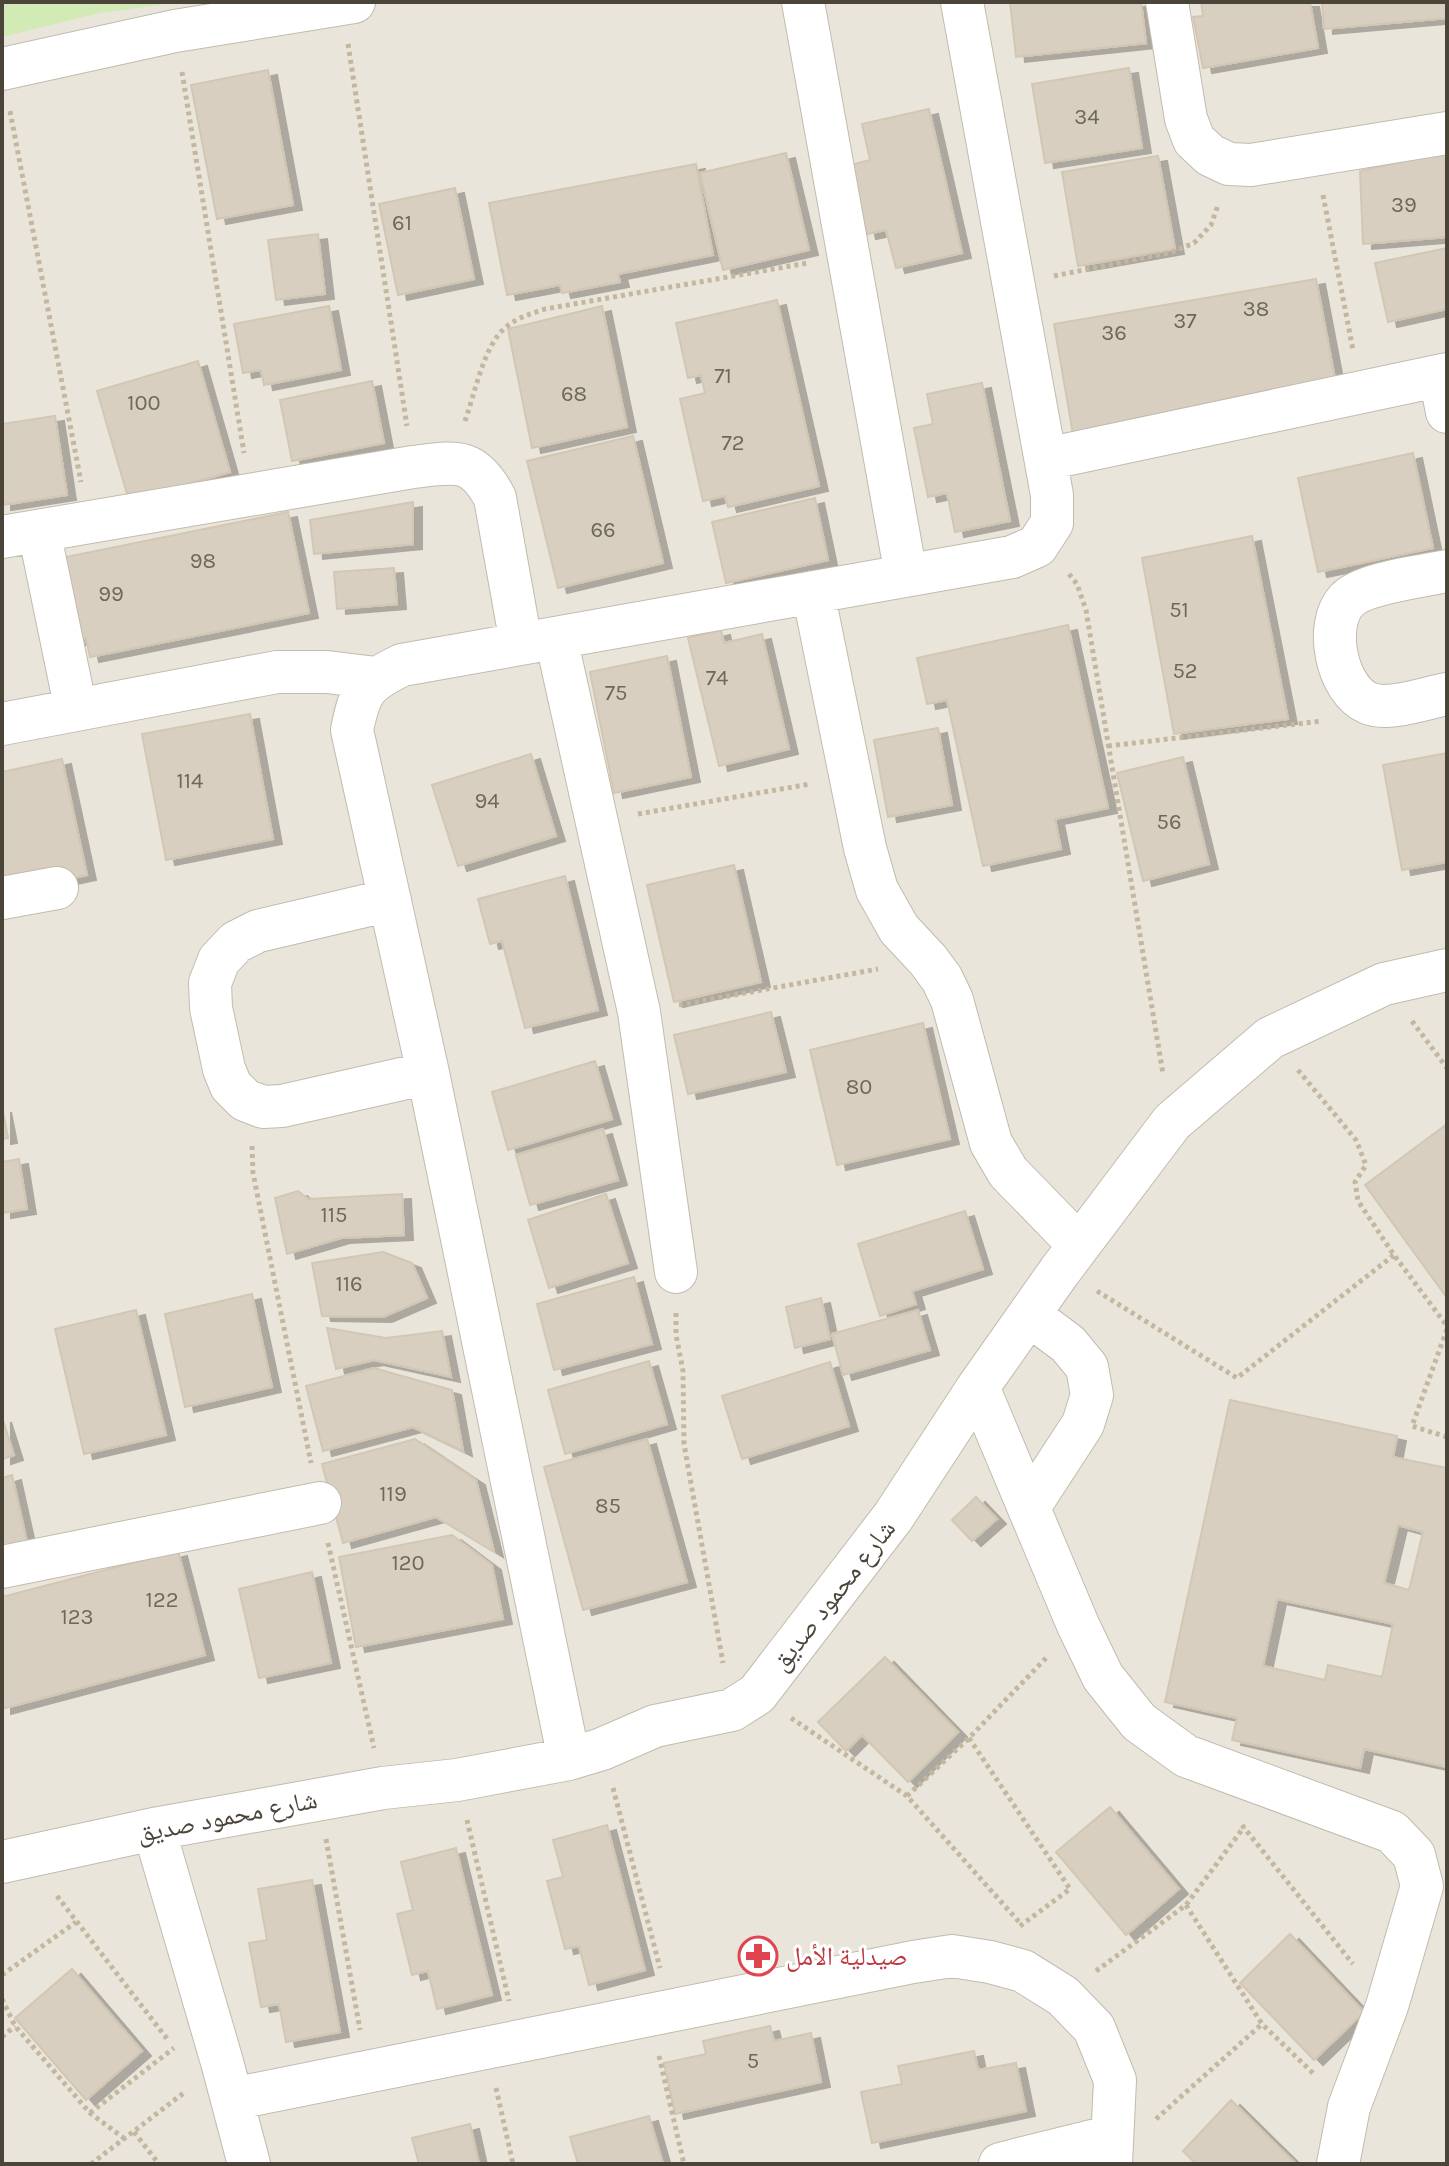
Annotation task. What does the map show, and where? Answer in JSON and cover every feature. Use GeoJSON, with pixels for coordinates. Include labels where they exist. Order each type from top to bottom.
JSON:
{"type":"FeatureCollection","features":[{"type":"Feature","properties":{"kind":"street"},"geometry":{"type":"LineString","coordinates":[[803,2],[906,575]]}},
{"type":"Feature","properties":{"kind":"street"},"geometry":{"type":"LineString","coordinates":[[586,1754],[352,730],[358,701],[376,678],[402,665],[1012,557],[1037,546],[1052,523],[1052,495],[962,2]]}},
{"type":"Feature","properties":{"kind":"street"},"geometry":{"type":"LineString","coordinates":[[1167,2],[1186,119],[1194,140],[1210,155],[1229,164],[1251,165],[1447,133]]}},
{"type":"Feature","properties":{"kind":"street"},"geometry":{"type":"LineString","coordinates":[[5,86],[175,31],[348,3]]}},
{"type":"Feature","properties":{"kind":"street"},"geometry":{"type":"LineString","coordinates":[[1046,459],[1362,392],[1445,387]]}},
{"type":"Feature","properties":{"kind":"street"},"geometry":{"type":"LineString","coordinates":[[76,710],[20,534],[432,465],[470,468],[486,480],[495,498],[597,821],[639,1012],[676,1272]]}},
{"type":"Feature","properties":{"kind":"street"},"geometry":{"type":"LineString","coordinates":[[1447,571],[1364,589],[1347,599],[1337,615],[1333,634],[1343,679],[1353,693],[1368,703],[1386,706],[1447,694]]}},
{"type":"Feature","properties":{"kind":"street"},"geometry":{"type":"LineString","coordinates":[[813,592],[865,848],[877,890],[899,929],[928,960],[952,1000],[991,1143],[1008,1172],[1070,1257]]}},
{"type":"Feature","properties":{"kind":"street"},"geometry":{"type":"LineString","coordinates":[[2,724],[277,672],[327,672],[376,678]]}},
{"type":"Feature","properties":{"kind":"street"},"geometry":{"type":"LineString","coordinates":[[2,898],[57,888]]}},
{"type":"Feature","properties":{"kind":"street"},"geometry":{"type":"LineString","coordinates":[[390,900],[258,931],[236,942],[219,960],[210,983],[211,1008],[224,1069],[231,1086],[245,1100],[263,1107],[282,1106],[428,1073]]}},
{"type":"Feature","properties":{"kind":"street","name":"شارع محمود صديق"},"geometry":{"type":"LineString","coordinates":[[15,1859],[154,1829],[383,1788],[457,1780],[586,1754],[655,1726],[744,1702],[893,1517],[978,1387],[1070,1257],[1172,1122],[1270,1038],[1384,984],[1447,970]]}},
{"type":"Feature","properties":{"kind":"street"},"geometry":{"type":"LineString","coordinates":[[1029,1315],[1068,1344],[1087,1367],[1092,1395],[1083,1424],[1029,1507]]}},
{"type":"Feature","properties":{"kind":"street"},"geometry":{"type":"LineString","coordinates":[[978,1387],[1078,1625],[1103,1677],[1139,1722],[1186,1756],[1392,1832],[1431,1853],[1387,2006],[1349,2107],[1338,2164]]}},
{"type":"Feature","properties":{"kind":"street"},"geometry":{"type":"LineString","coordinates":[[2,1567],[320,1503]]}},
{"type":"Feature","properties":{"kind":"street"},"geometry":{"type":"LineString","coordinates":[[154,1829],[249,2164]]}},
{"type":"Feature","properties":{"kind":"street"},"geometry":{"type":"LineString","coordinates":[[227,2081],[367,2072],[952,1956],[1023,1971],[1063,1996],[1094,2028],[1115,2080],[1112,2153],[1000,2164]]}},
{"type":"Feature","properties":{"kind":"path"},"geometry":{"type":"LineString","coordinates":[[348,3],[432,465]]}},
{"type":"Feature","properties":{"kind":"path"},"geometry":{"type":"LineString","coordinates":[[175,31],[251,495]]}},
{"type":"Feature","properties":{"kind":"path"},"geometry":{"type":"LineString","coordinates":[[5,86],[89,522]]}},
{"type":"Feature","properties":{"kind":"path"},"geometry":{"type":"LineString","coordinates":[[1315,155],[1362,392]]}},
{"type":"Feature","properties":{"kind":"path"},"geometry":{"type":"LineString","coordinates":[[1014,284],[1172,252],[1194,243],[1211,225],[1229,164]]}},
{"type":"Feature","properties":{"kind":"path"},"geometry":{"type":"LineString","coordinates":[[432,465],[490,347],[504,329],[523,316],[545,309],[849,256]]}},
{"type":"Feature","properties":{"kind":"path"},"geometry":{"type":"LineString","coordinates":[[1037,546],[1059,562],[1077,584],[1086,610],[1172,1122]]}},
{"type":"Feature","properties":{"kind":"path"},"geometry":{"type":"LineString","coordinates":[[1108,746],[1335,719],[1347,709],[1353,693]]}},
{"type":"Feature","properties":{"kind":"path"},"geometry":{"type":"LineString","coordinates":[[597,821],[850,777]]}},
{"type":"Feature","properties":{"kind":"path"},"geometry":{"type":"LineString","coordinates":[[639,1012],[928,960]]}},
{"type":"Feature","properties":{"kind":"path"},"geometry":{"type":"LineString","coordinates":[[1384,984],[1447,1068]]}},
{"type":"Feature","properties":{"kind":"path"},"geometry":{"type":"LineString","coordinates":[[1270,1038],[1356,1140],[1366,1165],[1355,1182],[1358,1201],[1447,1327],[1412,1426],[1447,1437]]}},
{"type":"Feature","properties":{"kind":"path"},"geometry":{"type":"LineString","coordinates":[[263,1107],[254,1128],[251,1150],[253,1173],[320,1503],[383,1788]]}},
{"type":"Feature","properties":{"kind":"path"},"geometry":{"type":"LineString","coordinates":[[1070,1257],[1237,1378],[1394,1255]]}},
{"type":"Feature","properties":{"kind":"path"},"geometry":{"type":"LineString","coordinates":[[676,1272],[676,1335],[683,1371],[684,1444],[744,1702],[907,1796],[1021,1924]]}},
{"type":"Feature","properties":{"kind":"path"},"geometry":{"type":"LineString","coordinates":[[907,1796],[969,1738],[1078,1625]]}},
{"type":"Feature","properties":{"kind":"path"},"geometry":{"type":"LineString","coordinates":[[969,1738],[1070,1889]]}},
{"type":"Feature","properties":{"kind":"path"},"geometry":{"type":"LineString","coordinates":[[586,1754],[660,2013],[684,2164]]}},
{"type":"Feature","properties":{"kind":"path"},"geometry":{"type":"LineString","coordinates":[[457,1780],[503,2044],[513,2164]]}},
{"type":"Feature","properties":{"kind":"path"},"geometry":{"type":"LineString","coordinates":[[319,1799],[367,2072]]}},
{"type":"Feature","properties":{"kind":"path"},"geometry":{"type":"LineString","coordinates":[[1234,1815],[1387,2006]]}},
{"type":"Feature","properties":{"kind":"path"},"geometry":{"type":"LineString","coordinates":[[1063,1996],[1186,1905],[1244,1827]]}},
{"type":"Feature","properties":{"kind":"path"},"geometry":{"type":"LineString","coordinates":[[15,1859],[76,1922],[174,2048],[90,2113]]}},
{"type":"Feature","properties":{"kind":"path"},"geometry":{"type":"LineString","coordinates":[[1186,1905],[1262,2024],[1349,2107]]}},
{"type":"Feature","properties":{"kind":"path"},"geometry":{"type":"LineString","coordinates":[[2,1975],[76,1922]]}},
{"type":"Feature","properties":{"kind":"path"},"geometry":{"type":"LineString","coordinates":[[2,1999],[15,2026],[90,2113],[125,2139]]}},
{"type":"Feature","properties":{"kind":"path"},"geometry":{"type":"LineString","coordinates":[[1112,2153],[1262,2024]]}},
{"type":"Feature","properties":{"kind":"path"},"geometry":{"type":"LineString","coordinates":[[2,2037],[15,2026]]}},
{"type":"Feature","properties":{"kind":"path"},"geometry":{"type":"LineString","coordinates":[[91,2164],[134,2132],[227,2081]]}},
{"type":"Feature","properties":{"kind":"path"},"geometry":{"type":"LineString","coordinates":[[134,2132],[159,2164]]}},
{"type":"Feature","properties":{"kind":"shaded area"},"geometry":{"type":"Polygon","coordinates":[[[2,2],[1447,2],[1447,2164],[2,2164],[2,2]]]}},
{"type":"Feature","properties":{"kind":"green space"},"geometry":{"type":"Polygon","coordinates":[[[2,2],[181,2],[100,13],[2,37],[2,2]]]}},
{"type":"Feature","properties":{"kind":"building"},"geometry":{"type":"Polygon","coordinates":[[[1010,2],[1141,2],[1146,43],[1016,57],[1010,2]]]}},
{"type":"Feature","properties":{"kind":"building"},"geometry":{"type":"Polygon","coordinates":[[[1201,2],[1310,2],[1318,48],[1203,68],[1193,17],[1203,16],[1201,2]]]}},
{"type":"Feature","properties":{"kind":"building"},"geometry":{"type":"Polygon","coordinates":[[[1322,2],[1447,2],[1447,18],[1324,29],[1322,2]]]}},
{"type":"Feature","properties":{"kind":"building"},"geometry":{"type":"Polygon","coordinates":[[[1129,68],[1142,148],[1045,163],[1032,84],[1129,68]]]}},
{"type":"Feature","properties":{"kind":"building"},"geometry":{"type":"Polygon","coordinates":[[[268,70],[293,205],[217,219],[191,85],[268,70]]]}},
{"type":"Feature","properties":{"kind":"building"},"geometry":{"type":"Polygon","coordinates":[[[929,109],[962,253],[896,268],[886,230],[867,234],[851,165],[870,160],[862,124],[929,109]]]}},
{"type":"Feature","properties":{"kind":"building"},"geometry":{"type":"Polygon","coordinates":[[[1447,152],[1447,237],[1363,244],[1360,171],[1447,152]]]}},
{"type":"Feature","properties":{"kind":"building"},"geometry":{"type":"Polygon","coordinates":[[[786,153],[809,250],[723,270],[700,173],[786,153]]]}},
{"type":"Feature","properties":{"kind":"building"},"geometry":{"type":"Polygon","coordinates":[[[1158,156],[1175,249],[1078,266],[1062,172],[1158,156]]]}},
{"type":"Feature","properties":{"kind":"building"},"geometry":{"type":"Polygon","coordinates":[[[696,164],[713,255],[618,274],[620,282],[562,293],[560,285],[507,295],[489,203],[696,164]]]}},
{"type":"Feature","properties":{"kind":"building"},"geometry":{"type":"Polygon","coordinates":[[[455,188],[474,279],[398,295],[379,204],[455,188]]]}},
{"type":"Feature","properties":{"kind":"building"},"geometry":{"type":"Polygon","coordinates":[[[318,234],[325,294],[276,300],[268,240],[318,234]]]}},
{"type":"Feature","properties":{"kind":"building"},"geometry":{"type":"Polygon","coordinates":[[[1447,248],[1447,309],[1388,322],[1375,263],[1447,248]]]}},
{"type":"Feature","properties":{"kind":"building"},"geometry":{"type":"Polygon","coordinates":[[[1316,279],[1336,384],[1074,440],[1054,324],[1316,279]]]}},
{"type":"Feature","properties":{"kind":"building"},"geometry":{"type":"Polygon","coordinates":[[[777,300],[819,486],[728,507],[725,496],[703,501],[680,399],[705,393],[701,375],[688,378],[676,323],[777,300]]]}},
{"type":"Feature","properties":{"kind":"building"},"geometry":{"type":"Polygon","coordinates":[[[329,306],[341,370],[264,385],[261,370],[243,373],[234,324],[329,306]]]}},
{"type":"Feature","properties":{"kind":"building"},"geometry":{"type":"Polygon","coordinates":[[[602,306],[627,427],[532,448],[508,329],[602,306]]]}},
{"type":"Feature","properties":{"kind":"building"},"geometry":{"type":"Polygon","coordinates":[[[198,361],[230,472],[129,501],[97,391],[198,361]]]}},
{"type":"Feature","properties":{"kind":"building"},"geometry":{"type":"Polygon","coordinates":[[[372,381],[384,443],[292,461],[280,400],[372,381]]]}},
{"type":"Feature","properties":{"kind":"building"},"geometry":{"type":"Polygon","coordinates":[[[982,383],[1010,521],[955,532],[947,493],[928,497],[914,428],[933,424],[927,394],[982,383]]]}},
{"type":"Feature","properties":{"kind":"building"},"geometry":{"type":"Polygon","coordinates":[[[55,416],[67,495],[2,505],[2,424],[55,416]]]}},
{"type":"Feature","properties":{"kind":"building"},"geometry":{"type":"Polygon","coordinates":[[[633,436],[663,563],[558,588],[527,461],[633,436]]]}},
{"type":"Feature","properties":{"kind":"building"},"geometry":{"type":"Polygon","coordinates":[[[1413,453],[1433,548],[1318,572],[1298,478],[1413,453]]]}},
{"type":"Feature","properties":{"kind":"building"},"geometry":{"type":"Polygon","coordinates":[[[815,498],[828,560],[726,583],[712,522],[815,498]]]}},
{"type":"Feature","properties":{"kind":"building"},"geometry":{"type":"Polygon","coordinates":[[[413,502],[413,544],[314,554],[310,520],[413,502]]]}},
{"type":"Feature","properties":{"kind":"building"},"geometry":{"type":"Polygon","coordinates":[[[288,512],[309,613],[90,657],[86,638],[77,640],[61,558],[288,512]]]}},
{"type":"Feature","properties":{"kind":"building"},"geometry":{"type":"Polygon","coordinates":[[[1252,536],[1288,719],[1174,734],[1142,558],[1252,536]]]}},
{"type":"Feature","properties":{"kind":"building"},"geometry":{"type":"Polygon","coordinates":[[[394,568],[397,604],[337,609],[334,572],[394,568]]]}},
{"type":"Feature","properties":{"kind":"building"},"geometry":{"type":"Polygon","coordinates":[[[1068,625],[1108,808],[1055,819],[1061,849],[983,866],[947,700],[927,704],[917,658],[1068,625]]]}},
{"type":"Feature","properties":{"kind":"building"},"geometry":{"type":"Polygon","coordinates":[[[721,630],[724,643],[762,634],[789,749],[719,766],[688,638],[721,630]]]}},
{"type":"Feature","properties":{"kind":"building"},"geometry":{"type":"Polygon","coordinates":[[[667,656],[691,777],[614,793],[590,672],[667,656]]]}},
{"type":"Feature","properties":{"kind":"building"},"geometry":{"type":"Polygon","coordinates":[[[250,714],[273,839],[166,860],[142,734],[250,714]]]}},
{"type":"Feature","properties":{"kind":"building"},"geometry":{"type":"Polygon","coordinates":[[[938,728],[952,805],[888,817],[874,740],[938,728]]]}},
{"type":"Feature","properties":{"kind":"building"},"geometry":{"type":"Polygon","coordinates":[[[1447,753],[1447,862],[1402,870],[1383,765],[1447,753]]]}},
{"type":"Feature","properties":{"kind":"building"},"geometry":{"type":"Polygon","coordinates":[[[531,754],[556,836],[458,866],[432,785],[531,754]]]}},
{"type":"Feature","properties":{"kind":"building"},"geometry":{"type":"Polygon","coordinates":[[[1183,757],[1209,864],[1143,881],[1117,773],[1183,757]]]}},
{"type":"Feature","properties":{"kind":"building"},"geometry":{"type":"Polygon","coordinates":[[[62,759],[87,875],[2,893],[2,772],[62,759]]]}},
{"type":"Feature","properties":{"kind":"building"},"geometry":{"type":"Polygon","coordinates":[[[734,865],[761,982],[674,1002],[647,885],[734,865]]]}},
{"type":"Feature","properties":{"kind":"building"},"geometry":{"type":"Polygon","coordinates":[[[565,876],[598,1010],[525,1028],[502,941],[490,944],[478,899],[565,876]]]}},
{"type":"Feature","properties":{"kind":"building"},"geometry":{"type":"Polygon","coordinates":[[[771,1012],[786,1072],[688,1094],[674,1035],[771,1012]]]}},
{"type":"Feature","properties":{"kind":"building"},"geometry":{"type":"Polygon","coordinates":[[[923,1023],[950,1139],[837,1165],[810,1050],[923,1023]]]}},
{"type":"Feature","properties":{"kind":"building"},"geometry":{"type":"Polygon","coordinates":[[[595,1061],[612,1119],[508,1150],[492,1092],[595,1061]]]}},
{"type":"Feature","properties":{"kind":"building"},"geometry":{"type":"Polygon","coordinates":[[[2,1107],[8,1138],[2,1139],[2,1107]]]}},
{"type":"Feature","properties":{"kind":"building"},"geometry":{"type":"Polygon","coordinates":[[[1447,1124],[1447,1298],[1365,1185],[1447,1124]]]}},
{"type":"Feature","properties":{"kind":"building"},"geometry":{"type":"Polygon","coordinates":[[[603,1129],[618,1180],[530,1205],[516,1155],[603,1129]]]}},
{"type":"Feature","properties":{"kind":"building"},"geometry":{"type":"Polygon","coordinates":[[[19,1159],[27,1209],[2,1213],[2,1162],[19,1159]]]}},
{"type":"Feature","properties":{"kind":"building"},"geometry":{"type":"Polygon","coordinates":[[[298,1191],[308,1199],[402,1194],[404,1235],[341,1238],[287,1254],[275,1198],[298,1191]]]}},
{"type":"Feature","properties":{"kind":"building"},"geometry":{"type":"Polygon","coordinates":[[[606,1194],[628,1263],[549,1288],[528,1220],[606,1194]]]}},
{"type":"Feature","properties":{"kind":"building"},"geometry":{"type":"Polygon","coordinates":[[[965,1211],[983,1269],[912,1291],[916,1304],[880,1316],[858,1244],[965,1211]]]}},
{"type":"Feature","properties":{"kind":"building"},"geometry":{"type":"Polygon","coordinates":[[[383,1252],[412,1263],[427,1298],[383,1317],[322,1316],[312,1263],[383,1252]]]}},
{"type":"Feature","properties":{"kind":"building"},"geometry":{"type":"Polygon","coordinates":[[[634,1277],[652,1344],[554,1370],[537,1304],[634,1277]]]}},
{"type":"Feature","properties":{"kind":"building"},"geometry":{"type":"Polygon","coordinates":[[[252,1294],[272,1387],[185,1407],[165,1314],[252,1294]]]}},
{"type":"Feature","properties":{"kind":"building"},"geometry":{"type":"Polygon","coordinates":[[[821,1298],[830,1339],[795,1348],[786,1307],[821,1298]]]}},
{"type":"Feature","properties":{"kind":"building"},"geometry":{"type":"Polygon","coordinates":[[[136,1310],[166,1435],[84,1454],[55,1329],[136,1310]]]}},
{"type":"Feature","properties":{"kind":"building"},"geometry":{"type":"Polygon","coordinates":[[[918,1310],[930,1350],[843,1375],[832,1334],[918,1310]]]}},
{"type":"Feature","properties":{"kind":"building"},"geometry":{"type":"Polygon","coordinates":[[[327,1328],[386,1338],[442,1331],[451,1377],[374,1360],[336,1369],[327,1328]]]}},
{"type":"Feature","properties":{"kind":"building"},"geometry":{"type":"Polygon","coordinates":[[[649,1361],[667,1424],[565,1454],[548,1390],[649,1361]]]}},
{"type":"Feature","properties":{"kind":"building"},"geometry":{"type":"Polygon","coordinates":[[[830,1362],[849,1426],[742,1459],[722,1396],[830,1362]]]}},
{"type":"Feature","properties":{"kind":"building"},"geometry":{"type":"Polygon","coordinates":[[[374,1368],[452,1390],[463,1451],[413,1427],[323,1451],[306,1386],[374,1368]]]}},
{"type":"Feature","properties":{"kind":"building"},"geometry":{"type":"Polygon","coordinates":[[[1230,1400],[1397,1436],[1393,1457],[1447,1468],[1447,1767],[1364,1749],[1360,1768],[1232,1740],[1237,1718],[1165,1702],[1230,1400]],[[1398,1525],[1384,1583],[1409,1590],[1423,1532],[1398,1525]],[[1277,1599],[1263,1666],[1325,1680],[1328,1665],[1382,1677],[1393,1624],[1277,1599]]]}},
{"type":"Feature","properties":{"kind":"building"},"geometry":{"type":"Polygon","coordinates":[[[2,1417],[14,1455],[2,1459],[2,1417]]]}},
{"type":"Feature","properties":{"kind":"building"},"geometry":{"type":"Polygon","coordinates":[[[415,1439],[476,1480],[494,1552],[436,1517],[343,1543],[322,1464],[415,1439]]]}},
{"type":"Feature","properties":{"kind":"building"},"geometry":{"type":"Polygon","coordinates":[[[647,1439],[687,1582],[583,1610],[544,1467],[647,1439]]]}},
{"type":"Feature","properties":{"kind":"building"},"geometry":{"type":"Polygon","coordinates":[[[12,1475],[27,1542],[2,1548],[2,1478],[12,1475]]]}},
{"type":"Feature","properties":{"kind":"building"},"geometry":{"type":"Polygon","coordinates":[[[976,1497],[997,1519],[972,1541],[952,1520],[976,1497]]]}},
{"type":"Feature","properties":{"kind":"building"},"geometry":{"type":"Polygon","coordinates":[[[452,1535],[492,1565],[503,1619],[356,1647],[339,1557],[452,1535]]]}},
{"type":"Feature","properties":{"kind":"building"},"geometry":{"type":"Polygon","coordinates":[[[178,1551],[205,1655],[2,1709],[2,1597],[178,1551]]]}},
{"type":"Feature","properties":{"kind":"building"},"geometry":{"type":"Polygon","coordinates":[[[312,1572],[331,1663],[259,1678],[239,1589],[312,1572]]]}},
{"type":"Feature","properties":{"kind":"building"},"geometry":{"type":"Polygon","coordinates":[[[885,1657],[958,1732],[908,1782],[862,1735],[846,1751],[818,1722],[885,1657]]]}},
{"type":"Feature","properties":{"kind":"building"},"geometry":{"type":"Polygon","coordinates":[[[1110,1807],[1179,1889],[1126,1935],[1056,1852],[1110,1807]]]}},
{"type":"Feature","properties":{"kind":"building"},"geometry":{"type":"Polygon","coordinates":[[[607,1825],[645,1970],[589,1985],[579,1946],[565,1949],[547,1881],[563,1877],[553,1840],[607,1825]]]}},
{"type":"Feature","properties":{"kind":"building"},"geometry":{"type":"Polygon","coordinates":[[[456,1848],[492,1995],[437,2009],[428,1971],[412,1975],[397,1914],[413,1910],[401,1862],[456,1848]]]}},
{"type":"Feature","properties":{"kind":"building"},"geometry":{"type":"Polygon","coordinates":[[[312,1880],[340,2032],[286,2042],[279,2004],[261,2007],[249,1943],[267,1940],[258,1889],[312,1880]]]}},
{"type":"Feature","properties":{"kind":"building"},"geometry":{"type":"Polygon","coordinates":[[[1290,1934],[1364,2012],[1314,2060],[1240,1983],[1290,1934]]]}},
{"type":"Feature","properties":{"kind":"building"},"geometry":{"type":"Polygon","coordinates":[[[72,1969],[142,2051],[86,2100],[15,2018],[72,1969]]]}},
{"type":"Feature","properties":{"kind":"building"},"geometry":{"type":"Polygon","coordinates":[[[770,2026],[774,2041],[811,2033],[821,2082],[675,2114],[664,2063],[706,2054],[703,2041],[770,2026]]]}},
{"type":"Feature","properties":{"kind":"building"},"geometry":{"type":"Polygon","coordinates":[[[974,2051],[978,2070],[1016,2063],[1026,2111],[872,2143],[861,2092],[902,2084],[898,2066],[974,2051]]]}},
{"type":"Feature","properties":{"kind":"building"},"geometry":{"type":"Polygon","coordinates":[[[1231,2100],[1296,2164],[1196,2164],[1183,2151],[1231,2100]]]}},
{"type":"Feature","properties":{"kind":"building"},"geometry":{"type":"Polygon","coordinates":[[[649,2116],[663,2164],[578,2164],[570,2137],[649,2116]]]}},
{"type":"Feature","properties":{"kind":"building"},"geometry":{"type":"Polygon","coordinates":[[[470,2124],[479,2164],[419,2164],[412,2138],[470,2124]]]}},
{"type":"Feature","properties":{"kind":"place","name":"صيدلية الأمل"},"geometry":{"type":"Point","coordinates":[758,1956]}}]}
